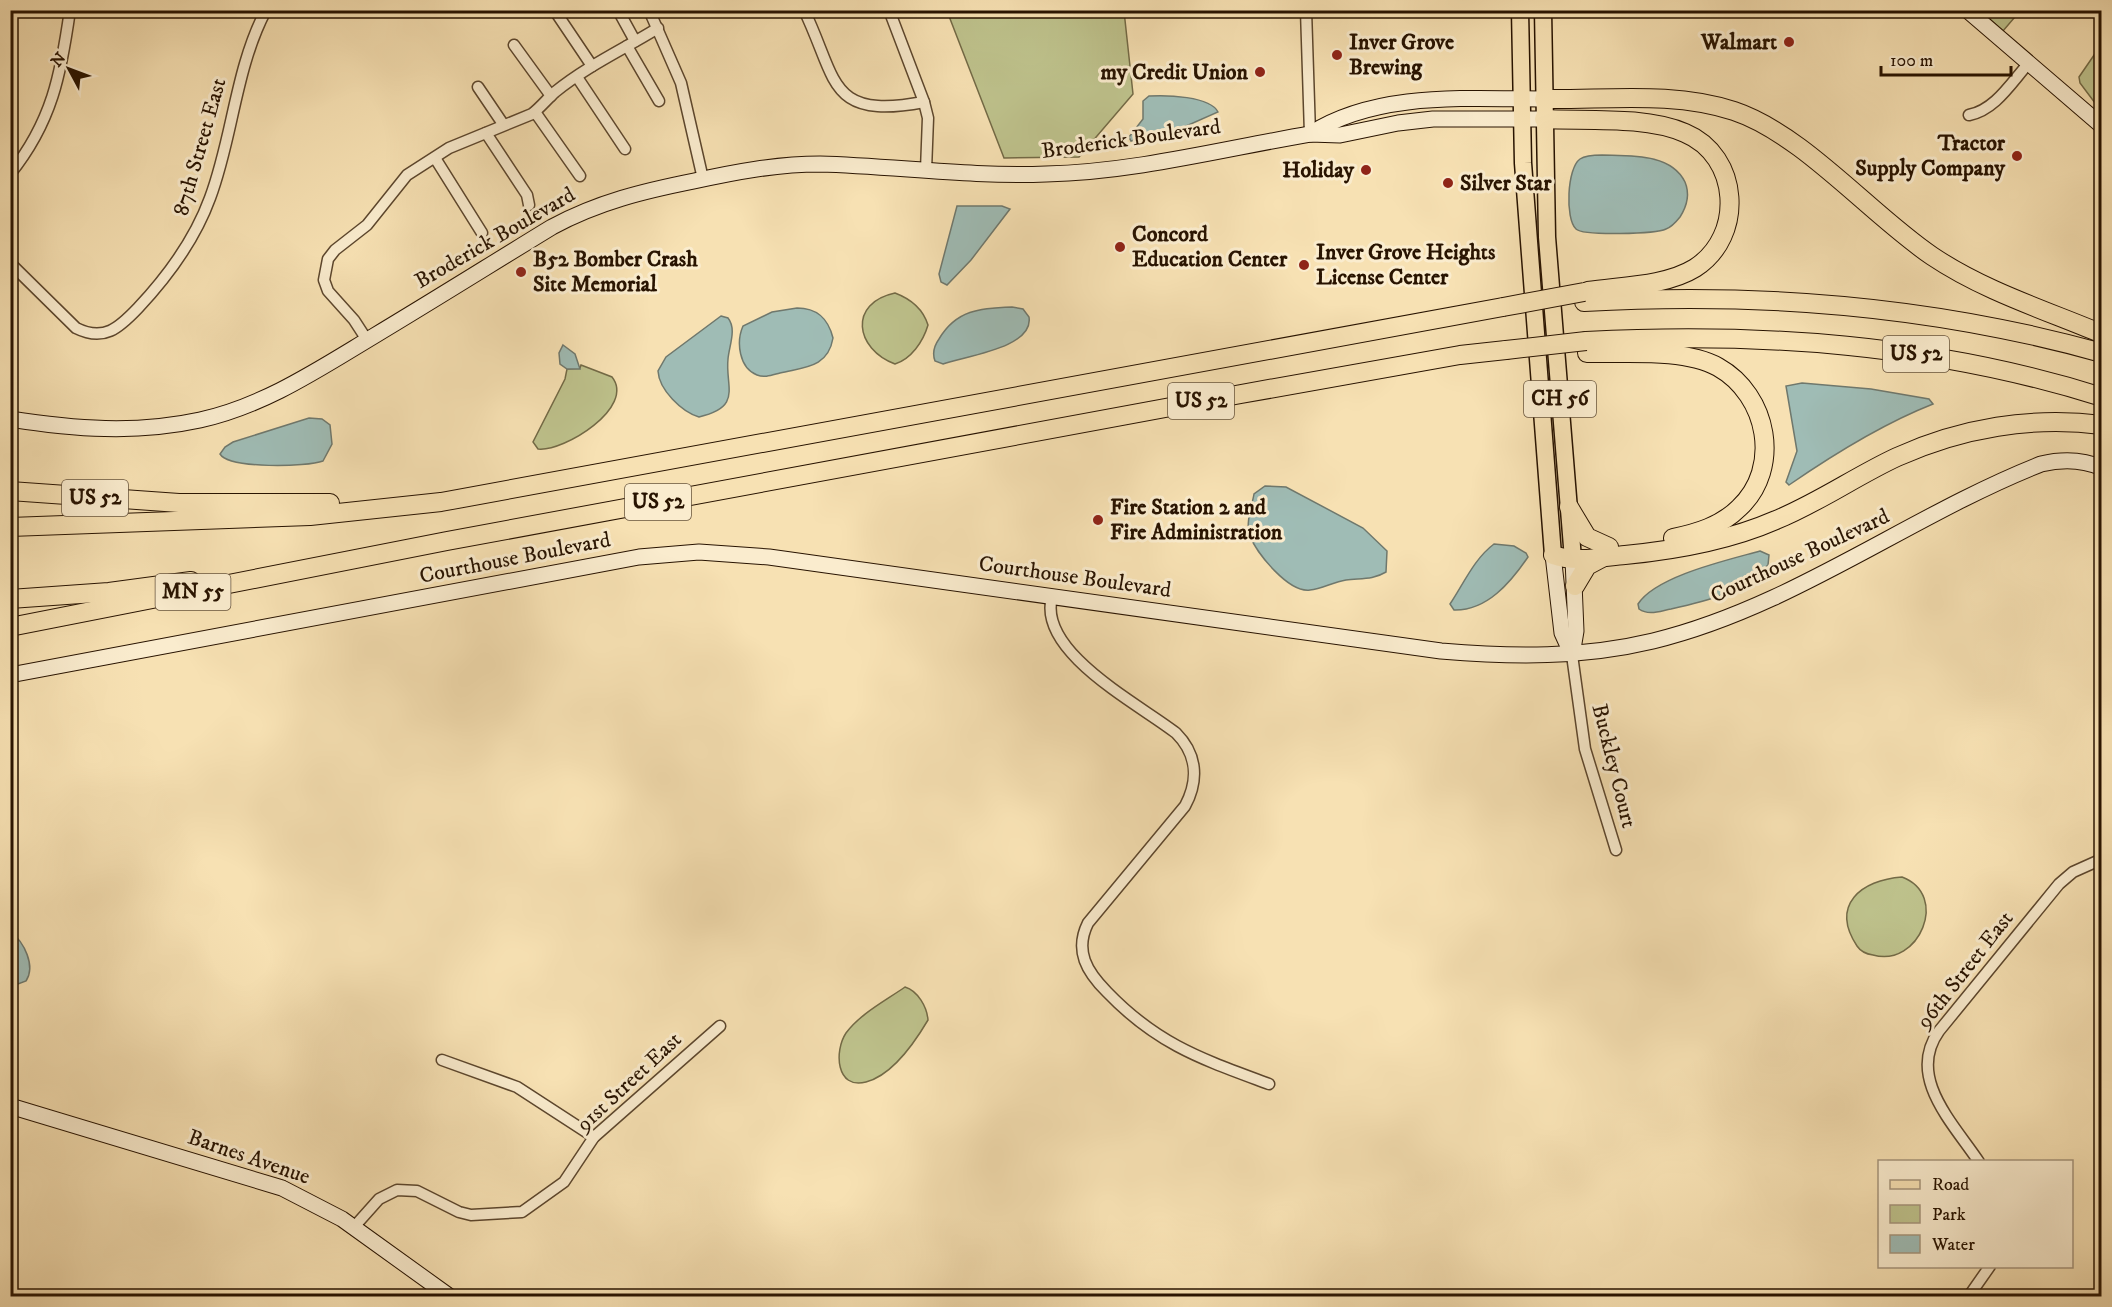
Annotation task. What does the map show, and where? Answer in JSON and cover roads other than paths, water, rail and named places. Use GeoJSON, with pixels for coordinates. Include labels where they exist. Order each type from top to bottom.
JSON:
{"type":"FeatureCollection","features":[{"type":"Feature","properties":{"kind":"highway"},"geometry":{"type":"LineString","coordinates":[[1544,99],[1665,98],[1718,106],[1750,117],[1795,146],[1933,256],[1992,289],[2102,334]]}},
{"type":"Feature","properties":{"kind":"highway"},"geometry":{"type":"LineString","coordinates":[[1544,119],[1646,124],[1683,131],[1707,147],[1720,164],[1728,182],[1730,207],[1725,230],[1720,242],[1704,261],[1672,277],[1584,297]]}},
{"type":"Feature","properties":{"kind":"highway","name":"US 52"},"geometry":{"type":"LineString","coordinates":[[10,491],[159,502],[279,504],[417,498],[511,489],[1503,307],[1584,297],[1757,299],[1819,303],[1987,326],[2102,353]]}},
{"type":"Feature","properties":{"kind":"highway","name":"US 52"},"geometry":{"type":"LineString","coordinates":[[10,599],[109,592],[374,555],[1241,394],[1460,355],[1506,350],[1758,338],[1863,346],[1999,368],[2102,397]]}},
{"type":"Feature","properties":{"kind":"highway"},"geometry":{"type":"LineString","coordinates":[[1575,586],[1587,566],[1608,551],[1692,534],[1709,528],[1739,509],[1753,492],[1761,471],[1764,435],[1762,418],[1753,400],[1738,382],[1705,361],[1586,347]]}},
{"type":"Feature","properties":{"kind":"highway"},"geometry":{"type":"LineString","coordinates":[[1553,555],[1702,544],[1776,520],[1896,458],[1966,433],[2026,423],[2058,422],[2102,425]]}},
{"type":"Feature","properties":{"kind":"highway"},"geometry":{"type":"LineString","coordinates":[[10,527],[310,516],[401,508],[511,489]]}},
{"type":"Feature","properties":{"kind":"highway"},"geometry":{"type":"LineString","coordinates":[[1569,507],[1587,537],[1608,551]]}},
{"type":"Feature","properties":{"kind":"highway","name":"MN 55"},"geometry":{"type":"LineString","coordinates":[[10,627],[374,555]]}},
{"type":"Feature","properties":{"kind":"main road","name":"CH 56"},"geometry":{"type":"LineString","coordinates":[[1520,10],[1521,119],[1553,555]]}},
{"type":"Feature","properties":{"kind":"main road","name":"CH 56"},"geometry":{"type":"LineString","coordinates":[[1543,10],[1547,237],[1572,554]]}},
{"type":"Feature","properties":{"kind":"street"},"geometry":{"type":"LineString","coordinates":[[10,174],[38,136],[47,115],[61,74],[70,10]]}},
{"type":"Feature","properties":{"kind":"street","name":"87th Street East"},"geometry":{"type":"LineString","coordinates":[[10,263],[76,328],[88,334],[104,334],[123,324],[147,298],[192,240],[211,196],[251,38],[266,10]]}},
{"type":"Feature","properties":{"kind":"street"},"geometry":{"type":"LineString","coordinates":[[618,10],[659,101]]}},
{"type":"Feature","properties":{"kind":"street"},"geometry":{"type":"LineString","coordinates":[[649,10],[683,91],[703,179]]}},
{"type":"Feature","properties":{"kind":"street"},"geometry":{"type":"LineString","coordinates":[[804,10],[834,82],[844,95],[868,104],[907,105],[924,102]]}},
{"type":"Feature","properties":{"kind":"street"},"geometry":{"type":"LineString","coordinates":[[889,10],[924,102],[927,118],[926,170]]}},
{"type":"Feature","properties":{"kind":"street"},"geometry":{"type":"LineString","coordinates":[[1306,10],[1310,134]]}},
{"type":"Feature","properties":{"kind":"street"},"geometry":{"type":"LineString","coordinates":[[1967,10],[2102,126]]}},
{"type":"Feature","properties":{"kind":"street"},"geometry":{"type":"LineString","coordinates":[[555,11],[592,66]]}},
{"type":"Feature","properties":{"kind":"street"},"geometry":{"type":"LineString","coordinates":[[367,340],[354,320],[328,291],[324,280],[328,259],[334,250],[367,225],[407,175],[456,145],[503,124],[519,121],[535,112],[551,96],[592,66],[658,28]]}},
{"type":"Feature","properties":{"kind":"street"},"geometry":{"type":"LineString","coordinates":[[514,45],[551,96]]}},
{"type":"Feature","properties":{"kind":"street"},"geometry":{"type":"LineString","coordinates":[[1969,115],[1980,113],[1991,105],[2028,64]]}},
{"type":"Feature","properties":{"kind":"street"},"geometry":{"type":"LineString","coordinates":[[577,77],[625,149]]}},
{"type":"Feature","properties":{"kind":"street"},"geometry":{"type":"LineString","coordinates":[[478,87],[503,124]]}},
{"type":"Feature","properties":{"kind":"street","name":"Broderick Boulevard"},"geometry":{"type":"LineString","coordinates":[[1310,134],[1341,117],[1400,103],[1544,99]]}},
{"type":"Feature","properties":{"kind":"street"},"geometry":{"type":"LineString","coordinates":[[535,112],[580,176]]}},
{"type":"Feature","properties":{"kind":"street","name":"Broderick Boulevard"},"geometry":{"type":"LineString","coordinates":[[10,419],[69,428],[113,430],[162,427],[202,420],[238,409],[273,394],[367,340],[552,227],[587,209],[625,196],[703,179],[767,167],[803,164],[1022,175],[1074,173],[1310,134],[1340,135],[1398,123],[1433,119],[1544,119]]}},
{"type":"Feature","properties":{"kind":"street"},"geometry":{"type":"LineString","coordinates":[[486,133],[527,195],[529,206]]}},
{"type":"Feature","properties":{"kind":"street"},"geometry":{"type":"LineString","coordinates":[[435,158],[482,233]]}},
{"type":"Feature","properties":{"kind":"street","name":"Courthouse Boulevard"},"geometry":{"type":"LineString","coordinates":[[10,675],[665,554],[699,552],[770,557],[1432,650],[1481,654],[1572,655],[1653,641],[1734,615],[2041,464],[2067,460],[2102,468]]}},
{"type":"Feature","properties":{"kind":"street"},"geometry":{"type":"LineString","coordinates":[[1572,554],[1576,631],[1572,655]]}},
{"type":"Feature","properties":{"kind":"street"},"geometry":{"type":"LineString","coordinates":[[1553,555],[1562,633],[1572,655]]}},
{"type":"Feature","properties":{"kind":"street"},"geometry":{"type":"LineString","coordinates":[[1052,597],[1050,604],[1053,624],[1067,651],[1176,733],[1188,747],[1195,772],[1193,790],[1185,806],[1088,923],[1082,944],[1088,969],[1128,1015],[1160,1038],[1193,1056],[1269,1084]]}},
{"type":"Feature","properties":{"kind":"street","name":"Buckley Court"},"geometry":{"type":"LineString","coordinates":[[1572,655],[1585,749],[1616,850]]}},
{"type":"Feature","properties":{"kind":"street","name":"96th Street East"},"geometry":{"type":"LineString","coordinates":[[1978,1160],[1932,1089],[1927,1072],[1930,1046],[1939,1031],[2059,884],[2073,872],[2102,859]]}},
{"type":"Feature","properties":{"kind":"street","name":"91st Street East"},"geometry":{"type":"LineString","coordinates":[[354,1227],[379,1199],[397,1190],[417,1191],[459,1212],[471,1215],[522,1212],[564,1182],[594,1137],[720,1026]]}},
{"type":"Feature","properties":{"kind":"street"},"geometry":{"type":"LineString","coordinates":[[442,1059],[517,1087],[594,1137]]}},
{"type":"Feature","properties":{"kind":"street","name":"Barnes Avenue"},"geometry":{"type":"LineString","coordinates":[[10,1106],[254,1178],[304,1198],[354,1227],[449,1296]]}},
{"type":"Feature","properties":{"kind":"street"},"geometry":{"type":"LineString","coordinates":[[1969,1296],[1989,1268]]}},
{"type":"Feature","properties":{"kind":"water"},"geometry":{"type":"Polygon","coordinates":[[[1149,96],[1176,96],[1197,100],[1213,107],[1218,112],[1184,127],[1131,141],[1129,137],[1143,119],[1143,101],[1149,96]]]}},
{"type":"Feature","properties":{"kind":"water"},"geometry":{"type":"Polygon","coordinates":[[[1602,155],[1649,158],[1670,166],[1679,173],[1687,186],[1687,200],[1680,217],[1668,228],[1660,231],[1592,233],[1576,229],[1572,223],[1569,205],[1572,172],[1580,159],[1602,155]]]}},
{"type":"Feature","properties":{"kind":"water"},"geometry":{"type":"Polygon","coordinates":[[[957,206],[1002,206],[1010,209],[971,260],[947,285],[941,282],[939,274],[957,206]]]}},
{"type":"Feature","properties":{"kind":"water"},"geometry":{"type":"Polygon","coordinates":[[[797,308],[816,312],[825,320],[833,338],[826,355],[814,365],[771,375],[760,376],[751,372],[746,367],[741,354],[740,339],[743,326],[772,312],[797,308]]]}},
{"type":"Feature","properties":{"kind":"water"},"geometry":{"type":"Polygon","coordinates":[[[989,308],[1023,309],[1029,317],[1028,328],[1021,336],[1010,343],[981,354],[943,364],[935,361],[936,344],[946,329],[961,316],[989,308]]]}},
{"type":"Feature","properties":{"kind":"water"},"geometry":{"type":"Polygon","coordinates":[[[721,316],[728,318],[732,327],[728,359],[729,395],[722,408],[699,417],[672,399],[662,386],[658,371],[666,357],[721,316]]]}},
{"type":"Feature","properties":{"kind":"water"},"geometry":{"type":"Polygon","coordinates":[[[563,345],[575,354],[580,369],[567,369],[560,364],[559,353],[563,345]]]}},
{"type":"Feature","properties":{"kind":"water"},"geometry":{"type":"Polygon","coordinates":[[[1802,383],[1871,389],[1929,399],[1933,404],[1859,440],[1789,485],[1786,482],[1797,451],[1786,386],[1802,383]]]}},
{"type":"Feature","properties":{"kind":"water"},"geometry":{"type":"Polygon","coordinates":[[[309,418],[322,419],[330,425],[332,444],[323,461],[301,465],[252,464],[226,459],[220,454],[233,442],[309,418]]]}},
{"type":"Feature","properties":{"kind":"water"},"geometry":{"type":"Polygon","coordinates":[[[1265,486],[1286,487],[1363,528],[1387,551],[1386,572],[1371,578],[1341,581],[1310,590],[1302,589],[1284,579],[1259,552],[1250,536],[1249,521],[1254,494],[1265,486]]]}},
{"type":"Feature","properties":{"kind":"water"},"geometry":{"type":"Polygon","coordinates":[[[1494,544],[1514,546],[1526,553],[1528,557],[1497,593],[1477,606],[1454,610],[1450,604],[1475,564],[1494,544]]]}},
{"type":"Feature","properties":{"kind":"water"},"geometry":{"type":"Polygon","coordinates":[[[1760,551],[1769,555],[1768,565],[1747,583],[1735,589],[1710,599],[1659,612],[1651,613],[1639,609],[1638,604],[1647,594],[1676,577],[1760,551]]]}},
{"type":"Feature","properties":{"kind":"water"},"geometry":{"type":"Polygon","coordinates":[[[11,932],[24,948],[30,968],[26,981],[18,984],[11,982],[11,932]]]}},
{"type":"Feature","properties":{"kind":"place","name":"Walmart"},"geometry":{"type":"Point","coordinates":[1789,42]}},
{"type":"Feature","properties":{"kind":"place","name":"Inver Grove Brewing"},"geometry":{"type":"Point","coordinates":[1337,55]}},
{"type":"Feature","properties":{"kind":"place","name":"my Credit Union"},"geometry":{"type":"Point","coordinates":[1260,72]}},
{"type":"Feature","properties":{"kind":"place","name":"Tractor Supply Company"},"geometry":{"type":"Point","coordinates":[2017,156]}},
{"type":"Feature","properties":{"kind":"place","name":"Holiday"},"geometry":{"type":"Point","coordinates":[1366,170]}},
{"type":"Feature","properties":{"kind":"place","name":"Silver Star"},"geometry":{"type":"Point","coordinates":[1448,183]}},
{"type":"Feature","properties":{"kind":"place","name":"Concord Education Center"},"geometry":{"type":"Point","coordinates":[1120,247]}},
{"type":"Feature","properties":{"kind":"place","name":"Inver Grove Heights License Center"},"geometry":{"type":"Point","coordinates":[1304,265]}},
{"type":"Feature","properties":{"kind":"place","name":"B52 Bomber Crash Site Memorial"},"geometry":{"type":"Point","coordinates":[521,272]}},
{"type":"Feature","properties":{"kind":"place","name":"Fire Station 2 and Fire Administration"},"geometry":{"type":"Point","coordinates":[1098,520]}}]}
